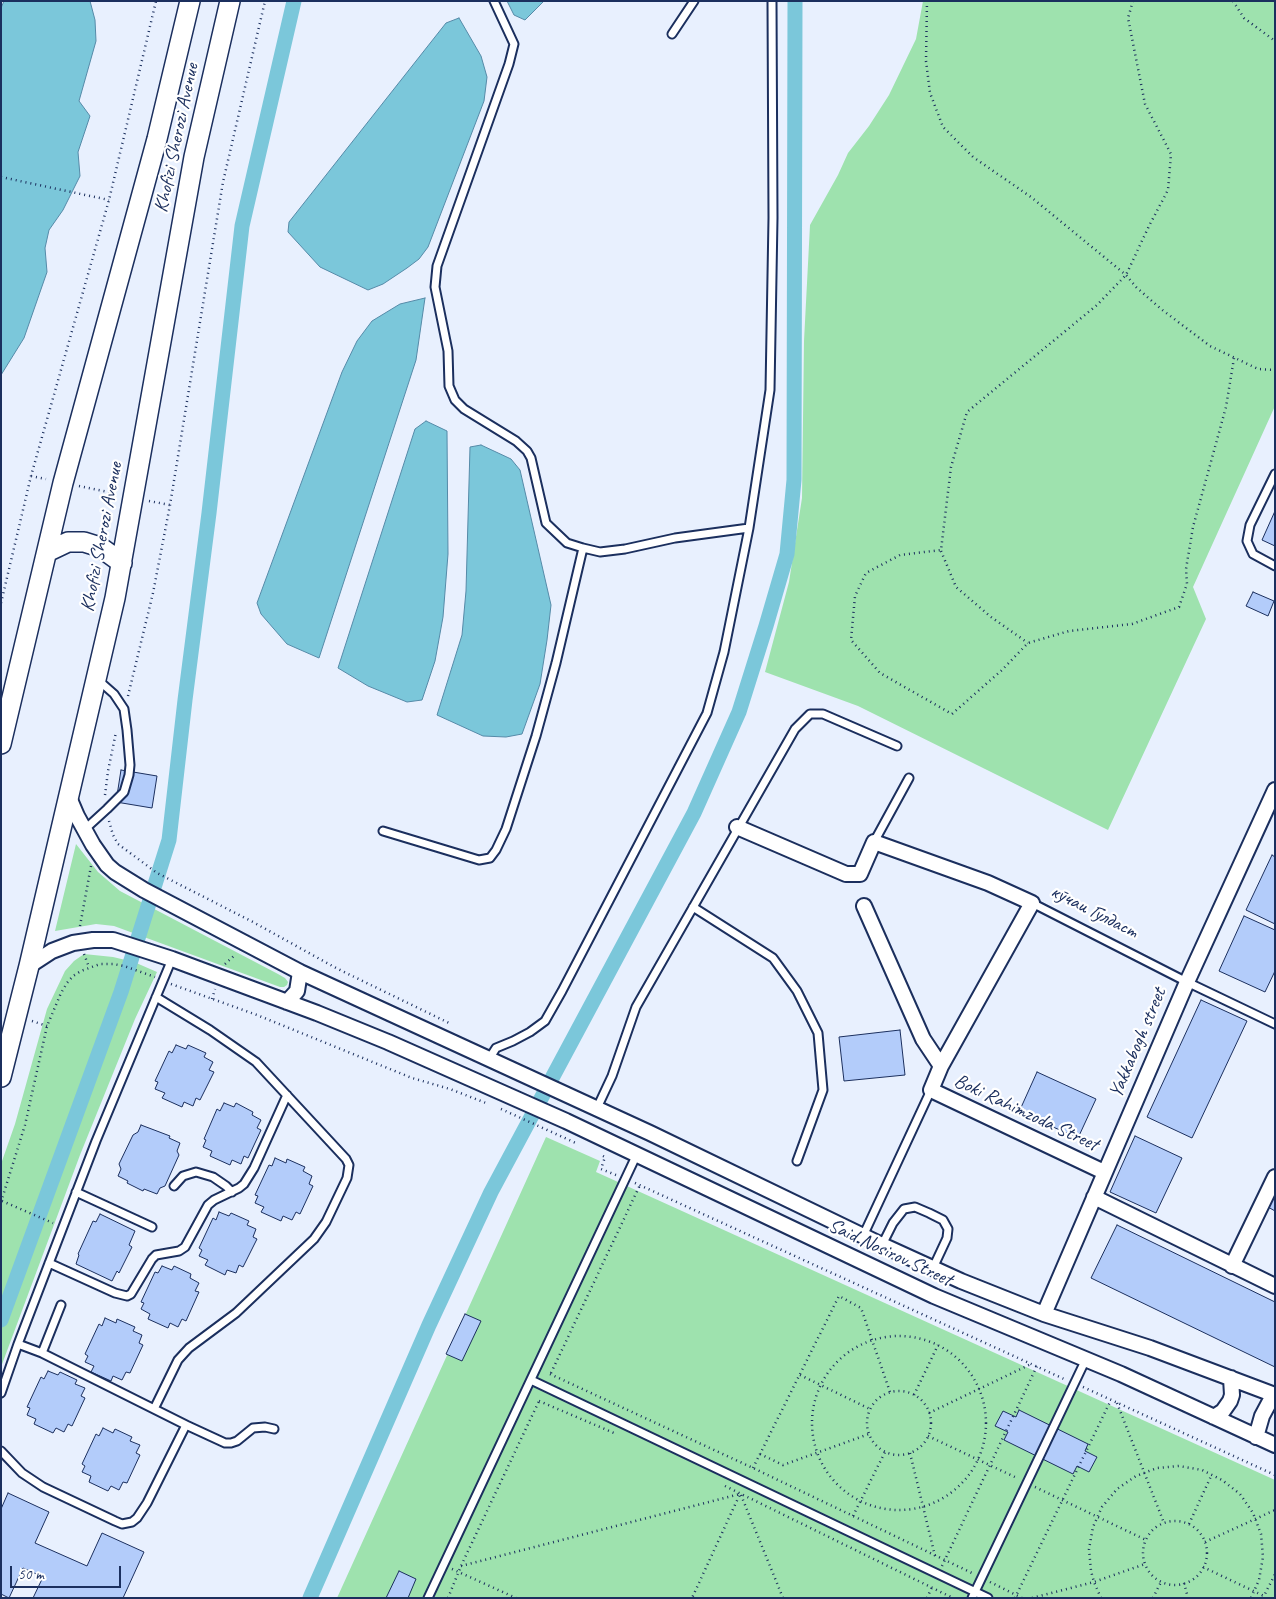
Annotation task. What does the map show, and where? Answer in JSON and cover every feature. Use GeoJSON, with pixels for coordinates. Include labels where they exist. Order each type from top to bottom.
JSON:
{"type":"FeatureCollection","features":[{"type":"Feature","properties":{"kind":"main road","name":"Khofizi Sherozi Avenue"},"geometry":{"type":"LineString","coordinates":[[1,744],[63,483],[157,139],[190,1]]}},
{"type":"Feature","properties":{"kind":"main road","name":"Khofizi Sherozi Avenue"},"geometry":{"type":"LineString","coordinates":[[1,1077],[29,966],[122,563],[194,157],[230,1]]}},
{"type":"Feature","properties":{"kind":"main road"},"geometry":{"type":"LineString","coordinates":[[47,552],[68,542],[84,542],[100,546],[122,563]]}},
{"type":"Feature","properties":{"kind":"street","name":"Yakkabogh street"},"geometry":{"type":"LineString","coordinates":[[1044,1314],[1186,982],[1274,794]]}},
{"type":"Feature","properties":{"kind":"street","name":"Said Nosirov Street"},"geometry":{"type":"LineString","coordinates":[[68,795],[84,830],[107,865],[125,879],[300,972],[597,1108],[863,1236],[987,1292],[1044,1314],[1136,1343],[1275,1396]]}},
{"type":"Feature","properties":{"kind":"street"},"geometry":{"type":"LineString","coordinates":[[737,827],[846,874],[860,874],[874,842],[988,883],[1032,904]]}},
{"type":"Feature","properties":{"kind":"street","name":"кӯчаи Гулдаст"},"geometry":{"type":"LineString","coordinates":[[931,1090],[941,1066],[1032,904]]}},
{"type":"Feature","properties":{"kind":"street"},"geometry":{"type":"LineString","coordinates":[[864,906],[923,1039],[941,1066]]}},
{"type":"Feature","properties":{"kind":"street","name":"Said Nosirov Street"},"geometry":{"type":"LineString","coordinates":[[29,966],[63,946],[93,940],[113,940],[172,959],[287,1002],[388,1042],[566,1121],[963,1309],[1142,1383],[1275,1445]]}},
{"type":"Feature","properties":{"kind":"street"},"geometry":{"type":"LineString","coordinates":[[287,1002],[297,991],[300,972]]}},
{"type":"Feature","properties":{"kind":"street","name":"Boki Rahimzoda Street"},"geometry":{"type":"LineString","coordinates":[[931,1090],[1104,1172]]}},
{"type":"Feature","properties":{"kind":"street"},"geometry":{"type":"LineString","coordinates":[[1232,1266],[1275,1177]]}},
{"type":"Feature","properties":{"kind":"street"},"geometry":{"type":"LineString","coordinates":[[1094,1197],[1275,1286]]}},
{"type":"Feature","properties":{"kind":"street"},"geometry":{"type":"LineString","coordinates":[[877,1269],[885,1246]]}},
{"type":"Feature","properties":{"kind":"street"},"geometry":{"type":"LineString","coordinates":[[1214,1417],[1223,1411],[1230,1401],[1231,1378]]}},
{"type":"Feature","properties":{"kind":"street"},"geometry":{"type":"LineString","coordinates":[[1256,1437],[1262,1416],[1275,1396]]}},
{"type":"Feature","properties":{"kind":"lane"},"geometry":{"type":"LineString","coordinates":[[494,1],[514,44],[510,64],[436,266],[435,287],[448,351],[449,386],[455,400],[464,409],[516,441],[527,452],[531,458],[546,523],[568,543],[600,552],[625,549],[675,538],[749,528]]}},
{"type":"Feature","properties":{"kind":"lane"},"geometry":{"type":"LineString","coordinates":[[672,34],[694,1]]}},
{"type":"Feature","properties":{"kind":"lane"},"geometry":{"type":"LineString","coordinates":[[495,1062],[496,1048],[530,1032],[545,1021],[562,991],[707,713],[724,652],[749,528],[770,390],[773,218],[772,1]]}},
{"type":"Feature","properties":{"kind":"lane"},"geometry":{"type":"LineString","coordinates":[[1275,474],[1250,524],[1247,541],[1253,554],[1275,566]]}},
{"type":"Feature","properties":{"kind":"lane"},"geometry":{"type":"LineString","coordinates":[[383,831],[479,860],[490,858],[496,850],[506,828],[536,736],[583,548]]}},
{"type":"Feature","properties":{"kind":"lane"},"geometry":{"type":"LineString","coordinates":[[84,830],[124,792],[129,775],[129,751],[124,709],[114,694],[96,678]]}},
{"type":"Feature","properties":{"kind":"lane"},"geometry":{"type":"LineString","coordinates":[[597,1108],[612,1076],[636,1007],[737,827],[795,729],[810,714],[822,714],[896,746]]}},
{"type":"Feature","properties":{"kind":"lane"},"geometry":{"type":"LineString","coordinates":[[874,842],[909,778]]}},
{"type":"Feature","properties":{"kind":"lane","name":"кӯчаи Гулдаст"},"geometry":{"type":"LineString","coordinates":[[1032,904],[1186,982],[1275,1024]]}},
{"type":"Feature","properties":{"kind":"lane"},"geometry":{"type":"LineString","coordinates":[[693,906],[773,958],[797,992],[818,1033],[823,1090],[797,1161]]}},
{"type":"Feature","properties":{"kind":"lane"},"geometry":{"type":"LineString","coordinates":[[1,1393],[62,1227],[122,1076],[172,959]]}},
{"type":"Feature","properties":{"kind":"lane"},"geometry":{"type":"LineString","coordinates":[[154,1409],[172,1370],[184,1353],[236,1313],[321,1231],[347,1178],[349,1165],[346,1159],[256,1062],[210,1030],[156,997]]}},
{"type":"Feature","properties":{"kind":"lane"},"geometry":{"type":"LineString","coordinates":[[863,1236],[931,1090]]}},
{"type":"Feature","properties":{"kind":"lane"},"geometry":{"type":"LineString","coordinates":[[49,1263],[115,1293],[127,1296],[131,1294],[156,1255],[179,1251],[185,1248],[208,1205],[239,1188],[249,1178],[287,1095]]}},
{"type":"Feature","properties":{"kind":"lane"},"geometry":{"type":"LineString","coordinates":[[428,1598],[637,1154]]}},
{"type":"Feature","properties":{"kind":"lane"},"geometry":{"type":"LineString","coordinates":[[174,1186],[183,1176],[196,1172],[214,1177],[232,1192]]}},
{"type":"Feature","properties":{"kind":"lane"},"geometry":{"type":"LineString","coordinates":[[76,1192],[152,1227]]}},
{"type":"Feature","properties":{"kind":"lane"},"geometry":{"type":"LineString","coordinates":[[885,1246],[892,1223],[904,1209],[915,1207],[929,1213],[943,1220],[948,1229],[947,1238],[933,1268]]}},
{"type":"Feature","properties":{"kind":"lane"},"geometry":{"type":"LineString","coordinates":[[42,1353],[61,1305]]}},
{"type":"Feature","properties":{"kind":"lane"},"geometry":{"type":"LineString","coordinates":[[18,1344],[42,1353],[225,1443],[236,1441],[253,1428],[260,1426],[274,1429]]}},
{"type":"Feature","properties":{"kind":"lane"},"geometry":{"type":"LineString","coordinates":[[973,1595],[1086,1359]]}},
{"type":"Feature","properties":{"kind":"lane"},"geometry":{"type":"LineString","coordinates":[[531,1380],[938,1574],[973,1595],[988,1598]]}},
{"type":"Feature","properties":{"kind":"lane"},"geometry":{"type":"LineString","coordinates":[[1,1451],[22,1473],[43,1487],[115,1521],[127,1524],[137,1518],[142,1511],[186,1424]]}},
{"type":"Feature","properties":{"kind":"path"},"geometry":{"type":"LineString","coordinates":[[1,603],[31,476],[108,200],[156,1]]}},
{"type":"Feature","properties":{"kind":"path"},"geometry":{"type":"LineString","coordinates":[[265,1],[223,182],[170,505],[149,610],[133,681],[116,731],[105,797],[113,835],[118,844],[157,873],[253,922],[336,968],[452,1025]]}},
{"type":"Feature","properties":{"kind":"path"},"geometry":{"type":"LineString","coordinates":[[927,1],[926,61],[930,93],[943,127],[973,157],[1031,197],[1126,275],[1136,287],[1161,309],[1210,346],[1258,368],[1275,370]]}},
{"type":"Feature","properties":{"kind":"path"},"geometry":{"type":"LineString","coordinates":[[1028,643],[991,617],[956,587],[941,550],[951,467],[967,412],[1097,305],[1126,275],[1168,190],[1171,154],[1145,104],[1128,18],[1133,1]]}},
{"type":"Feature","properties":{"kind":"path"},"geometry":{"type":"LineString","coordinates":[[1232,1],[1244,18],[1275,41]]}},
{"type":"Feature","properties":{"kind":"path"},"geometry":{"type":"LineString","coordinates":[[1,178],[108,200]]}},
{"type":"Feature","properties":{"kind":"path"},"geometry":{"type":"LineString","coordinates":[[941,550],[900,555],[866,573],[855,596],[851,640],[880,673],[905,689],[952,714],[1002,670],[1028,643],[1070,631],[1132,624],[1179,607],[1187,584],[1186,569],[1193,527],[1226,407],[1234,358]]}},
{"type":"Feature","properties":{"kind":"path"},"geometry":{"type":"LineString","coordinates":[[31,476],[48,480]]}},
{"type":"Feature","properties":{"kind":"path"},"geometry":{"type":"LineString","coordinates":[[78,486],[119,494]]}},
{"type":"Feature","properties":{"kind":"path"},"geometry":{"type":"LineString","coordinates":[[148,500],[170,505]]}},
{"type":"Feature","properties":{"kind":"path"},"geometry":{"type":"LineString","coordinates":[[80,926],[89,869],[92,864]]}},
{"type":"Feature","properties":{"kind":"path"},"geometry":{"type":"LineString","coordinates":[[251,927],[253,922]]}},
{"type":"Feature","properties":{"kind":"path"},"geometry":{"type":"LineString","coordinates":[[222,966],[237,953]]}},
{"type":"Feature","properties":{"kind":"path"},"geometry":{"type":"LineString","coordinates":[[84,954],[89,967]]}},
{"type":"Feature","properties":{"kind":"path"},"geometry":{"type":"LineString","coordinates":[[62,1227],[2,1201],[26,1124],[47,1026],[54,1007],[67,982],[73,976],[89,967],[100,964],[124,966],[257,1015],[412,1078],[486,1102],[580,1145]]}},
{"type":"Feature","properties":{"kind":"path"},"geometry":{"type":"LineString","coordinates":[[212,999],[215,988]]}},
{"type":"Feature","properties":{"kind":"path"},"geometry":{"type":"LineString","coordinates":[[30,1021],[47,1026]]}},
{"type":"Feature","properties":{"kind":"path"},"geometry":{"type":"LineString","coordinates":[[597,1153],[605,1157],[601,1169],[626,1178],[1275,1475]]}},
{"type":"Feature","properties":{"kind":"path"},"geometry":{"type":"LineString","coordinates":[[753,1468],[839,1296],[861,1308],[890,1392]]}},
{"type":"Feature","properties":{"kind":"path"},"geometry":{"type":"LineString","coordinates":[[906,1336],[928,1340],[938,1345],[957,1357],[971,1374],[985,1407],[986,1434],[978,1460],[971,1472],[952,1492],[940,1500],[924,1506],[905,1509],[883,1508],[861,1500],[835,1481],[818,1453],[814,1439],[813,1412],[821,1385],[836,1362],[847,1353],[872,1340],[883,1337],[906,1336]]}},
{"type":"Feature","properties":{"kind":"path"},"geometry":{"type":"LineString","coordinates":[[914,1395],[938,1345]]}},
{"type":"Feature","properties":{"kind":"path"},"geometry":{"type":"LineString","coordinates":[[929,1413],[1032,1364]]}},
{"type":"Feature","properties":{"kind":"path"},"geometry":{"type":"LineString","coordinates":[[927,1598],[1037,1366]]}},
{"type":"Feature","properties":{"kind":"path"},"geometry":{"type":"LineString","coordinates":[[550,1374],[753,1468],[1022,1598]]}},
{"type":"Feature","properties":{"kind":"path"},"geometry":{"type":"LineString","coordinates":[[800,1375],[870,1409]]}},
{"type":"Feature","properties":{"kind":"path"},"geometry":{"type":"LineString","coordinates":[[898,1391],[914,1395],[920,1399],[929,1413],[930,1428],[928,1436],[923,1443],[910,1453],[894,1454],[878,1448],[869,1434],[867,1426],[867,1417],[870,1409],[878,1398],[890,1392],[898,1391]]}},
{"type":"Feature","properties":{"kind":"path"},"geometry":{"type":"LineString","coordinates":[[1016,1596],[1111,1400]]}},
{"type":"Feature","properties":{"kind":"path"},"geometry":{"type":"LineString","coordinates":[[539,1402],[617,1434]]}},
{"type":"Feature","properties":{"kind":"path"},"geometry":{"type":"LineString","coordinates":[[1117,1403],[1164,1523]]}},
{"type":"Feature","properties":{"kind":"path"},"geometry":{"type":"LineString","coordinates":[[760,1454],[783,1465],[869,1434]]}},
{"type":"Feature","properties":{"kind":"path"},"geometry":{"type":"LineString","coordinates":[[853,1516],[885,1452]]}},
{"type":"Feature","properties":{"kind":"path"},"geometry":{"type":"LineString","coordinates":[[910,1453],[935,1556]]}},
{"type":"Feature","properties":{"kind":"path"},"geometry":{"type":"LineString","coordinates":[[1101,1598],[1090,1566],[1089,1549],[1091,1532],[1097,1517],[1106,1502],[1126,1482],[1144,1472],[1162,1467],[1180,1466],[1212,1474],[1222,1480],[1240,1494],[1256,1519],[1261,1534],[1263,1558],[1259,1580],[1251,1598]]}},
{"type":"Feature","properties":{"kind":"path"},"geometry":{"type":"LineString","coordinates":[[1189,1524],[1212,1474]]}},
{"type":"Feature","properties":{"kind":"path"},"geometry":{"type":"LineString","coordinates":[[723,1485],[953,1598]]}},
{"type":"Feature","properties":{"kind":"path"},"geometry":{"type":"LineString","coordinates":[[461,1566],[740,1494]]}},
{"type":"Feature","properties":{"kind":"path"},"geometry":{"type":"LineString","coordinates":[[692,1598],[740,1494]]}},
{"type":"Feature","properties":{"kind":"path"},"geometry":{"type":"LineString","coordinates":[[740,1494],[784,1598]]}},
{"type":"Feature","properties":{"kind":"path"},"geometry":{"type":"LineString","coordinates":[[1205,1542],[1275,1510]]}},
{"type":"Feature","properties":{"kind":"path"},"geometry":{"type":"LineString","coordinates":[[1180,1522],[1189,1524],[1205,1542],[1206,1550],[1203,1567],[1195,1577],[1184,1583],[1176,1585],[1161,1582],[1149,1571],[1145,1564],[1143,1556],[1146,1540],[1150,1533],[1164,1523],[1180,1522]]}},
{"type":"Feature","properties":{"kind":"path"},"geometry":{"type":"LineString","coordinates":[[1032,1598],[1094,1582],[1145,1564]]}},
{"type":"Feature","properties":{"kind":"path"},"geometry":{"type":"LineString","coordinates":[[444,1565],[516,1598]]}},
{"type":"Feature","properties":{"kind":"path"},"geometry":{"type":"LineString","coordinates":[[1203,1567],[1264,1597],[1275,1574]]}},
{"type":"Feature","properties":{"kind":"path"},"geometry":{"type":"LineString","coordinates":[[1153,1598],[1161,1582]]}},
{"type":"Feature","properties":{"kind":"path"},"geometry":{"type":"LineString","coordinates":[[1184,1583],[1188,1598]]}},
{"type":"Feature","properties":{"kind":"green space"},"geometry":{"type":"Polygon","coordinates":[[[923,1],[1275,1],[1275,406],[1193,587],[1206,619],[1108,830],[858,706],[765,672],[789,582],[802,498],[804,341],[810,225],[848,153],[869,126],[889,95],[916,39],[923,1]]]}},
{"type":"Feature","properties":{"kind":"green space"},"geometry":{"type":"Polygon","coordinates":[[[76,844],[98,872],[120,891],[278,974],[285,978],[288,982],[287,985],[280,987],[114,926],[96,924],[55,931],[76,844]]]}},
{"type":"Feature","properties":{"kind":"green space"},"geometry":{"type":"Polygon","coordinates":[[[84,954],[113,957],[134,962],[157,972],[135,1019],[80,1155],[1,1367],[1,1164],[15,1124],[47,1009],[65,971],[84,954]]]}},
{"type":"Feature","properties":{"kind":"green space"},"geometry":{"type":"Polygon","coordinates":[[[546,1137],[600,1161],[596,1172],[1275,1480],[1275,1598],[337,1598],[546,1137]]]}},
{"type":"Feature","properties":{"kind":"water"},"geometry":{"type":"Polygon","coordinates":[[[4,1],[90,1],[95,20],[96,41],[79,101],[90,116],[78,152],[80,176],[63,210],[49,230],[45,248],[47,272],[24,338],[1,375],[1,8],[4,1]]]}},
{"type":"Feature","properties":{"kind":"water"},"geometry":{"type":"Polygon","coordinates":[[[507,1],[544,1],[525,20],[514,15],[507,1]]]}},
{"type":"Feature","properties":{"kind":"water"},"geometry":{"type":"Polygon","coordinates":[[[459,18],[481,56],[487,77],[484,101],[428,247],[419,259],[407,268],[383,284],[368,290],[320,267],[288,232],[289,222],[446,23],[459,18]]]}},
{"type":"Feature","properties":{"kind":"water"},"geometry":{"type":"Polygon","coordinates":[[[425,298],[416,360],[319,658],[287,644],[261,614],[257,603],[342,372],[357,341],[372,321],[400,304],[425,298]]]}},
{"type":"Feature","properties":{"kind":"water"},"geometry":{"type":"Polygon","coordinates":[[[426,421],[447,431],[448,554],[443,617],[435,661],[422,700],[407,702],[368,686],[338,668],[415,429],[426,421]]]}},
{"type":"Feature","properties":{"kind":"water"},"geometry":{"type":"Polygon","coordinates":[[[481,445],[511,459],[520,470],[551,605],[540,684],[522,734],[506,737],[483,736],[437,715],[462,635],[466,591],[470,447],[481,445]]]}},
{"type":"Feature","properties":{"kind":"building"},"geometry":{"type":"Polygon","coordinates":[[[1275,511],[1275,546],[1262,540],[1275,511]]]}},
{"type":"Feature","properties":{"kind":"building"},"geometry":{"type":"Polygon","coordinates":[[[1253,592],[1274,601],[1268,616],[1246,606],[1253,592]]]}},
{"type":"Feature","properties":{"kind":"building"},"geometry":{"type":"Polygon","coordinates":[[[121,770],[157,776],[152,808],[116,802],[121,770]]]}},
{"type":"Feature","properties":{"kind":"building"},"geometry":{"type":"Polygon","coordinates":[[[1272,855],[1275,857],[1275,924],[1246,910],[1272,855]]]}},
{"type":"Feature","properties":{"kind":"building"},"geometry":{"type":"Polygon","coordinates":[[[1244,916],[1275,930],[1275,971],[1265,992],[1219,971],[1244,916]]]}},
{"type":"Feature","properties":{"kind":"building"},"geometry":{"type":"Polygon","coordinates":[[[1201,1000],[1247,1021],[1192,1138],[1147,1117],[1201,1000]]]}},
{"type":"Feature","properties":{"kind":"building"},"geometry":{"type":"Polygon","coordinates":[[[900,1030],[905,1075],[844,1081],[839,1037],[900,1030]]]}},
{"type":"Feature","properties":{"kind":"building"},"geometry":{"type":"Polygon","coordinates":[[[176,1045],[186,1049],[188,1045],[206,1053],[204,1057],[213,1062],[209,1070],[214,1072],[200,1100],[196,1098],[193,1106],[184,1102],[182,1107],[162,1098],[165,1093],[155,1089],[158,1082],[155,1081],[169,1051],[172,1053],[176,1045]]]}},
{"type":"Feature","properties":{"kind":"building"},"geometry":{"type":"Polygon","coordinates":[[[1037,1072],[1096,1099],[1078,1138],[1019,1112],[1037,1072]]]}},
{"type":"Feature","properties":{"kind":"building"},"geometry":{"type":"Polygon","coordinates":[[[224,1103],[234,1107],[236,1103],[253,1112],[252,1115],[261,1120],[257,1128],[261,1130],[248,1158],[244,1156],[241,1164],[232,1160],[230,1165],[210,1156],[212,1151],[203,1147],[206,1140],[204,1139],[217,1109],[220,1111],[224,1103]]]}},
{"type":"Feature","properties":{"kind":"building"},"geometry":{"type":"Polygon","coordinates":[[[141,1125],[170,1136],[169,1138],[180,1143],[177,1151],[179,1155],[165,1186],[160,1188],[157,1194],[144,1189],[143,1191],[118,1176],[121,1169],[119,1164],[133,1135],[138,1132],[141,1125]]]}},
{"type":"Feature","properties":{"kind":"building"},"geometry":{"type":"Polygon","coordinates":[[[1135,1136],[1182,1158],[1156,1213],[1110,1192],[1135,1136]]]}},
{"type":"Feature","properties":{"kind":"building"},"geometry":{"type":"Polygon","coordinates":[[[275,1158],[286,1163],[287,1159],[305,1167],[303,1171],[312,1176],[309,1184],[313,1186],[300,1214],[296,1212],[292,1220],[283,1216],[281,1221],[261,1212],[264,1207],[255,1203],[258,1196],[255,1195],[269,1165],[272,1166],[275,1158]]]}},
{"type":"Feature","properties":{"kind":"building"},"geometry":{"type":"Polygon","coordinates":[[[1275,1193],[1275,1211],[1268,1207],[1275,1193]]]}},
{"type":"Feature","properties":{"kind":"building"},"geometry":{"type":"Polygon","coordinates":[[[219,1212],[229,1216],[231,1213],[249,1221],[247,1225],[256,1229],[253,1237],[257,1239],[243,1267],[239,1265],[236,1273],[227,1270],[225,1275],[205,1265],[208,1260],[199,1256],[202,1250],[199,1248],[213,1218],[216,1220],[219,1212]]]}},
{"type":"Feature","properties":{"kind":"building"},"geometry":{"type":"Polygon","coordinates":[[[100,1214],[135,1231],[129,1245],[132,1247],[119,1273],[117,1271],[112,1281],[76,1264],[78,1254],[93,1221],[96,1222],[100,1214]]]}},
{"type":"Feature","properties":{"kind":"building"},"geometry":{"type":"Polygon","coordinates":[[[1117,1225],[1275,1302],[1275,1367],[1091,1278],[1117,1225]]]}},
{"type":"Feature","properties":{"kind":"building"},"geometry":{"type":"Polygon","coordinates":[[[162,1266],[172,1270],[174,1266],[191,1274],[190,1278],[199,1283],[195,1291],[199,1292],[186,1321],[182,1319],[178,1327],[170,1323],[168,1328],[148,1319],[150,1314],[141,1309],[144,1303],[141,1302],[155,1272],[158,1273],[162,1266]]]}},
{"type":"Feature","properties":{"kind":"building"},"geometry":{"type":"Polygon","coordinates":[[[465,1314],[481,1321],[462,1361],[446,1354],[465,1314]]]}},
{"type":"Feature","properties":{"kind":"building"},"geometry":{"type":"Polygon","coordinates":[[[105,1318],[116,1323],[117,1319],[135,1327],[133,1331],[142,1335],[139,1343],[143,1345],[130,1373],[126,1372],[122,1380],[113,1376],[111,1381],[91,1372],[94,1366],[85,1362],[88,1356],[85,1354],[99,1324],[102,1326],[105,1318]]]}},
{"type":"Feature","properties":{"kind":"building"},"geometry":{"type":"Polygon","coordinates":[[[48,1371],[58,1375],[60,1372],[77,1380],[75,1384],[85,1388],[81,1396],[85,1398],[72,1426],[68,1424],[64,1432],[56,1428],[53,1433],[34,1424],[36,1419],[27,1415],[30,1408],[27,1407],[41,1377],[44,1379],[48,1371]]]}},
{"type":"Feature","properties":{"kind":"building"},"geometry":{"type":"Polygon","coordinates":[[[1019,1410],[1088,1444],[1085,1451],[1097,1457],[1089,1472],[1077,1466],[1073,1474],[1004,1440],[1008,1432],[995,1426],[1003,1411],[1016,1417],[1019,1410]]]}},
{"type":"Feature","properties":{"kind":"building"},"geometry":{"type":"Polygon","coordinates":[[[103,1428],[113,1433],[115,1429],[132,1437],[130,1441],[140,1445],[136,1453],[140,1455],[127,1483],[123,1482],[119,1490],[111,1486],[108,1491],[89,1482],[91,1476],[82,1472],[85,1466],[82,1464],[96,1434],[99,1436],[103,1428]]]}},
{"type":"Feature","properties":{"kind":"building"},"geometry":{"type":"Polygon","coordinates":[[[8,1493],[49,1512],[35,1543],[87,1566],[102,1533],[144,1552],[123,1598],[33,1598],[43,1577],[23,1568],[9,1598],[1,1594],[1,1509],[8,1493]]]}},
{"type":"Feature","properties":{"kind":"building"},"geometry":{"type":"Polygon","coordinates":[[[399,1571],[416,1579],[408,1598],[386,1598],[399,1571]]]}},
{"type":"Feature","properties":{"kind":"waterway"},"geometry":{"type":"LineString","coordinates":[[1,1320],[121,992],[169,840],[242,226],[294,1]]}},
{"type":"Feature","properties":{"kind":"waterway"},"geometry":{"type":"LineString","coordinates":[[310,1598],[429,1325],[491,1192],[694,813],[739,712],[766,626],[787,554],[794,480],[795,1]]}}]}
